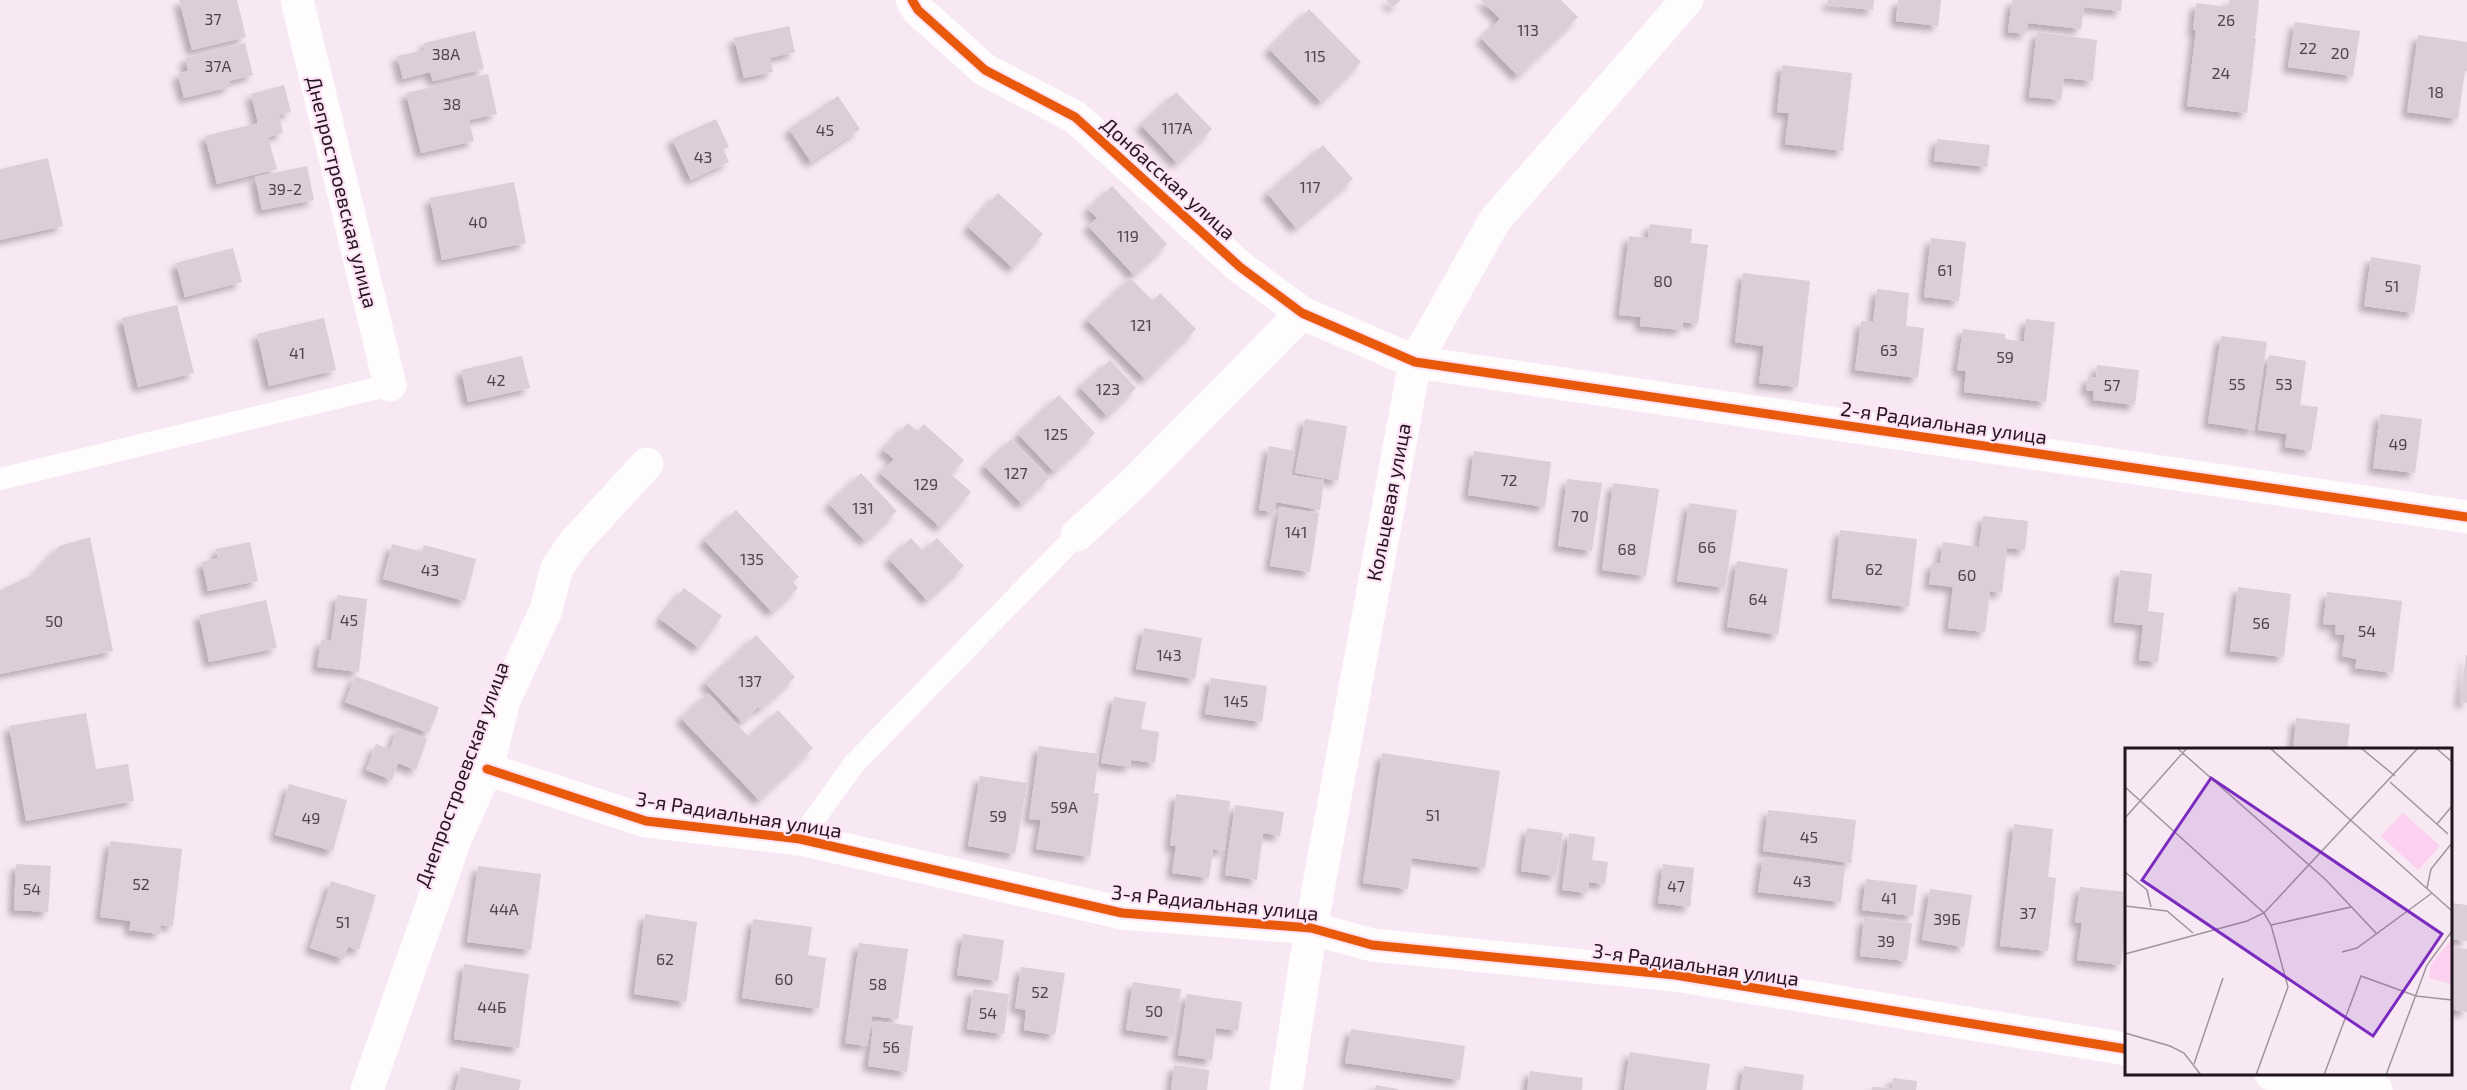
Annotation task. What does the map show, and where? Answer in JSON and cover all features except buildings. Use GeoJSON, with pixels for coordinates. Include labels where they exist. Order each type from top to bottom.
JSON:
{"type":"FeatureCollection","features":[{"type":"Feature","properties":{"kind":"street","name":"Днепростроевская улица"},"geometry":{"type":"LineString","coordinates":[[297,0],[390,385]]}},
{"type":"Feature","properties":{"kind":"street","name":"Донбасская улица"},"geometry":{"type":"LineString","coordinates":[[912,0],[918,10],[985,69],[1076,117],[1240,267],[1302,313],[1415,362]]}},
{"type":"Feature","properties":{"kind":"street","name":"Кольцевая улица"},"geometry":{"type":"LineString","coordinates":[[1286,1090],[1311,928],[1386,506],[1415,362],[1495,220],[1687,0]]}},
{"type":"Feature","properties":{"kind":"street"},"geometry":{"type":"LineString","coordinates":[[1077,535],[1137,480],[1302,313]]}},
{"type":"Feature","properties":{"kind":"street","name":"2-я Радиальная улица"},"geometry":{"type":"LineString","coordinates":[[1415,362],[2467,517]]}},
{"type":"Feature","properties":{"kind":"street","name":"Днепростроевская улица"},"geometry":{"type":"LineString","coordinates":[[367,1090],[456,837],[487,769],[504,700],[546,610],[557,568],[574,543],[647,464]]}},
{"type":"Feature","properties":{"kind":"street","name":"3-я Радиальная улица"},"geometry":{"type":"LineString","coordinates":[[487,769],[646,820],[800,839],[1122,913],[1311,928],[1372,945],[1676,975],[2125,1049]]}},
{"type":"Feature","properties":{"kind":"street"},"geometry":{"type":"LineString","coordinates":[[2278,1075],[2376,1090]]}},
{"type":"Feature","properties":{"kind":"lane"},"geometry":{"type":"LineString","coordinates":[[0,479],[390,385]]}},
{"type":"Feature","properties":{"kind":"lane"},"geometry":{"type":"LineString","coordinates":[[800,839],[854,764],[1077,535]]}},
{"type":"Feature","properties":{"kind":"cycle path"},"geometry":{"type":"LineString","coordinates":[[912,0],[918,10],[985,70],[1075,117],[1240,267],[1302,313],[1415,362],[2467,517]]}},
{"type":"Feature","properties":{"kind":"cycle path"},"geometry":{"type":"LineString","coordinates":[[487,769],[646,821],[800,839],[1122,913],[1311,928],[1372,945],[1675,975],[2125,1049]]}}]}
